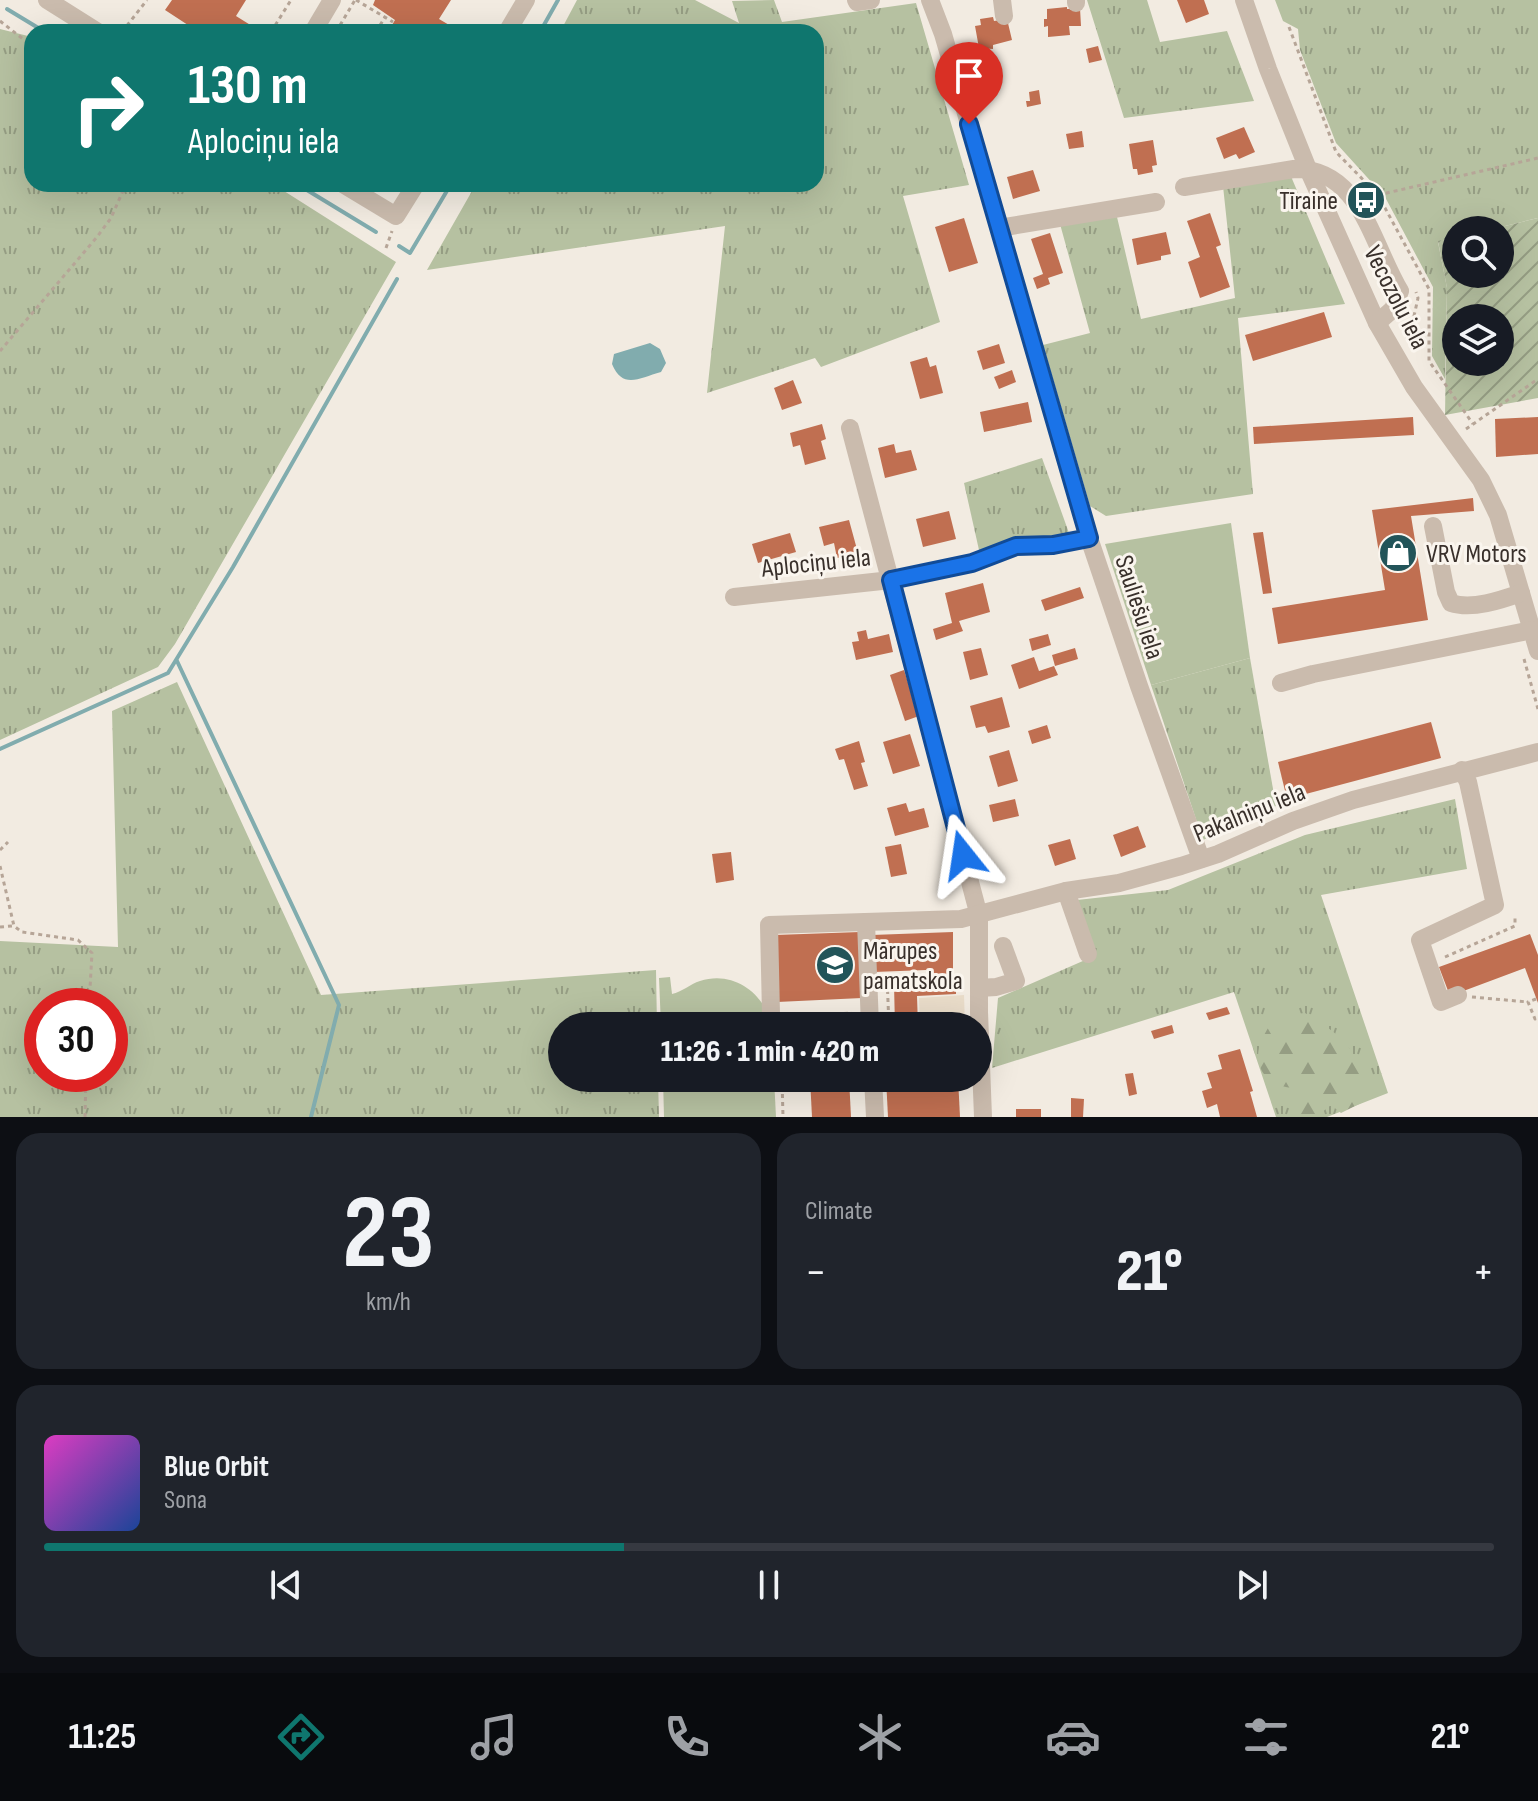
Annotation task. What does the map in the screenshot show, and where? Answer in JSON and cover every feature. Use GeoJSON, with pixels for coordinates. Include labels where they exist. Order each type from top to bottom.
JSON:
{"type":"FeatureCollection","features":[{"type":"Feature","properties":{"kind":"street"},"geometry":{"type":"LineString","coordinates":[[318,24],[332,0]]}},
{"type":"Feature","properties":{"kind":"street"},"geometry":{"type":"LineString","coordinates":[[512,24],[526,0]]}},
{"type":"Feature","properties":{"kind":"street","name":"Sauliešu iela"},"geometry":{"type":"LineString","coordinates":[[930,0],[943,34],[1089,538],[1201,859]]}},
{"type":"Feature","properties":{"kind":"street","name":"Vecozolu iela"},"geometry":{"type":"LineString","coordinates":[[1244,0],[1308,169],[1377,323],[1414,387],[1481,480],[1498,515],[1538,651]]}},
{"type":"Feature","properties":{"kind":"street"},"geometry":{"type":"LineString","coordinates":[[52,1],[86,24]]}},
{"type":"Feature","properties":{"kind":"street"},"geometry":{"type":"LineString","coordinates":[[1184,187],[1308,169],[1347,189],[1358,203],[1386,268],[1400,291],[1393,309],[1377,323]]}},
{"type":"Feature","properties":{"kind":"street"},"geometry":{"type":"LineString","coordinates":[[356,192],[396,216],[411,192]]}},
{"type":"Feature","properties":{"kind":"street"},"geometry":{"type":"LineString","coordinates":[[999,228],[1156,202]]}},
{"type":"Feature","properties":{"kind":"street"},"geometry":{"type":"LineString","coordinates":[[850,428],[979,916],[983,1117]]}},
{"type":"Feature","properties":{"kind":"street"},"geometry":{"type":"LineString","coordinates":[[1433,526],[1451,603],[1481,603],[1521,593]]}},
{"type":"Feature","properties":{"kind":"street","name":"Aplociņu iela"},"geometry":{"type":"LineString","coordinates":[[734,597],[891,580],[972,563],[1016,546],[1053,545],[1089,538]]}},
{"type":"Feature","properties":{"kind":"street"},"geometry":{"type":"LineString","coordinates":[[1281,683],[1532,630]]}},
{"type":"Feature","properties":{"kind":"street","name":"Pakalniņu iela"},"geometry":{"type":"LineString","coordinates":[[771,1012],[769,925],[979,916],[1066,891],[1119,883],[1201,859],[1353,800],[1538,752]]}},
{"type":"Feature","properties":{"kind":"street"},"geometry":{"type":"LineString","coordinates":[[1458,995],[1441,1002],[1420,940],[1495,905],[1468,782],[1462,770]]}},
{"type":"Feature","properties":{"kind":"street"},"geometry":{"type":"LineString","coordinates":[[1066,891],[1088,954]]}},
{"type":"Feature","properties":{"kind":"street"},"geometry":{"type":"LineString","coordinates":[[866,922],[876,1012]]}},
{"type":"Feature","properties":{"kind":"street"},"geometry":{"type":"LineString","coordinates":[[979,988],[1016,981],[1003,946]]}},
{"type":"Feature","properties":{"kind":"street"},"geometry":{"type":"LineString","coordinates":[[874,1092],[875,1117]]}},
{"type":"Feature","properties":{"kind":"path"},"geometry":{"type":"LineString","coordinates":[[128,24],[147,0]]}},
{"type":"Feature","properties":{"kind":"path"},"geometry":{"type":"LineString","coordinates":[[276,24],[291,0]]}},
{"type":"Feature","properties":{"kind":"path"},"geometry":{"type":"LineString","coordinates":[[342,24],[355,0],[393,22]]}},
{"type":"Feature","properties":{"kind":"path"},"geometry":{"type":"LineString","coordinates":[[381,24],[385,17]]}},
{"type":"Feature","properties":{"kind":"path"},"geometry":{"type":"LineString","coordinates":[[0,21],[24,40]]}},
{"type":"Feature","properties":{"kind":"path"},"geometry":{"type":"LineString","coordinates":[[1378,195],[1538,158]]}},
{"type":"Feature","properties":{"kind":"path"},"geometry":{"type":"LineString","coordinates":[[0,351],[97,237],[111,218],[122,192]]}},
{"type":"Feature","properties":{"kind":"path"},"geometry":{"type":"LineString","coordinates":[[1451,439],[1538,379]]}},
{"type":"Feature","properties":{"kind":"path"},"geometry":{"type":"LineString","coordinates":[[0,850],[8,842]]}},
{"type":"Feature","properties":{"kind":"path"},"geometry":{"type":"LineString","coordinates":[[0,866],[14,926],[22,932],[78,940],[92,953],[90,988]]}},
{"type":"Feature","properties":{"kind":"path"},"geometry":{"type":"LineString","coordinates":[[1445,957],[1515,926],[1515,917]]}},
{"type":"Feature","properties":{"kind":"path"},"geometry":{"type":"LineString","coordinates":[[0,927],[14,926]]}},
{"type":"Feature","properties":{"kind":"path"},"geometry":{"type":"LineString","coordinates":[[877,1012],[887,977],[926,975]]}},
{"type":"Feature","properties":{"kind":"path"},"geometry":{"type":"LineString","coordinates":[[1458,995],[1528,1002],[1536,999]]}},
{"type":"Feature","properties":{"kind":"path"},"geometry":{"type":"LineString","coordinates":[[1528,1002],[1535,1019],[1538,1018]]}},
{"type":"Feature","properties":{"kind":"path"},"geometry":{"type":"LineString","coordinates":[[85,1117],[86,1092]]}},
{"type":"Feature","properties":{"kind":"path"},"geometry":{"type":"LineString","coordinates":[[782,1092],[783,1117]]}},
{"type":"Feature","properties":{"kind":"green space"},"geometry":{"type":"Polygon","coordinates":[[[577,0],[695,0],[739,23],[732,1],[774,0],[782,22],[916,3],[969,185],[903,196],[940,322],[821,367],[815,358],[707,393],[725,226],[427,270],[471,192],[824,192],[824,24],[564,24],[577,0]]]}},
{"type":"Feature","properties":{"kind":"green space"},"geometry":{"type":"Polygon","coordinates":[[[1087,0],[1147,0],[1160,42],[1227,31],[1254,101],[1124,118],[1087,0]]]}},
{"type":"Feature","properties":{"kind":"green space"},"geometry":{"type":"Polygon","coordinates":[[[1275,0],[1538,0],[1538,218],[1514,224],[1514,216],[1442,216],[1442,241],[1438,242],[1442,288],[1447,288],[1447,304],[1442,304],[1442,374],[1432,356],[1433,287],[1385,197],[1336,143],[1300,50],[1298,29],[1283,21],[1275,0]]]}},
{"type":"Feature","properties":{"kind":"green space"},"geometry":{"type":"Polygon","coordinates":[[[0,29],[24,35],[24,192],[286,192],[396,262],[175,644],[158,667],[0,740],[0,29]]]}},
{"type":"Feature","properties":{"kind":"green space"},"geometry":{"type":"Polygon","coordinates":[[[1290,174],[1345,304],[1238,318],[1253,494],[1106,516],[1090,506],[1043,345],[1090,333],[1060,224],[1117,217],[1141,319],[1235,298],[1223,186],[1290,174]]]}},
{"type":"Feature","properties":{"kind":"green space"},"geometry":{"type":"Polygon","coordinates":[[[1538,218],[1538,398],[1445,415],[1446,376],[1514,376],[1514,304],[1447,304],[1447,288],[1514,288],[1514,224],[1538,218]]]}},
{"type":"Feature","properties":{"kind":"green space"},"geometry":{"type":"Polygon","coordinates":[[[1442,240],[1442,262],[1438,241],[1442,240]]]}},
{"type":"Feature","properties":{"kind":"green space"},"geometry":{"type":"Polygon","coordinates":[[[1042,458],[1069,533],[979,550],[964,483],[1042,458]]]}},
{"type":"Feature","properties":{"kind":"green space"},"geometry":{"type":"Polygon","coordinates":[[[1231,523],[1250,658],[1151,685],[1105,544],[1231,523]]]}},
{"type":"Feature","properties":{"kind":"green space"},"geometry":{"type":"Polygon","coordinates":[[[1250,658],[1276,806],[1203,840],[1151,685],[1250,658]]]}},
{"type":"Feature","properties":{"kind":"green space"},"geometry":{"type":"Polygon","coordinates":[[[177,682],[321,995],[656,970],[657,1012],[548,1012],[548,1092],[658,1092],[659,1117],[0,1117],[0,941],[118,947],[112,711],[177,682]]]}},
{"type":"Feature","properties":{"kind":"green space"},"geometry":{"type":"Polygon","coordinates":[[[1455,799],[1467,869],[1321,895],[1388,1093],[1327,1117],[1276,1117],[1234,992],[992,1068],[998,998],[1092,957],[1077,900],[1168,890],[1305,835],[1455,799]]]}},
{"type":"Feature","properties":{"kind":"green space"},"geometry":{"type":"Polygon","coordinates":[[[670,977],[672,994],[696,982],[713,978],[736,982],[755,995],[767,1012],[660,1012],[659,978],[670,977]]]}},
{"type":"Feature","properties":{"kind":"green space"},"geometry":{"type":"Polygon","coordinates":[[[1305,1013],[1330,1029],[1349,1048],[1361,1070],[1367,1100],[1341,1113],[1331,1105],[1316,1117],[1301,1117],[1294,1088],[1276,1084],[1263,1073],[1258,1058],[1259,1049],[1275,1016],[1305,1013]]]}},
{"type":"Feature","properties":{"kind":"green space"},"geometry":{"type":"Polygon","coordinates":[[[663,1092],[775,1092],[776,1117],[664,1117],[663,1092]]]}},
{"type":"Feature","properties":{"kind":"shaded area"},"geometry":{"type":"Polygon","coordinates":[[[964,995],[965,1012],[920,1012],[919,998],[964,995]]]}},
{"type":"Feature","properties":{"kind":"water"},"geometry":{"type":"Polygon","coordinates":[[[650,343],[660,349],[666,363],[661,372],[627,380],[616,372],[612,364],[614,354],[650,343]]]}},
{"type":"Feature","properties":{"kind":"building"},"geometry":{"type":"Polygon","coordinates":[[[172,0],[246,0],[236,16],[249,24],[186,24],[165,10],[172,0]]]}},
{"type":"Feature","properties":{"kind":"building"},"geometry":{"type":"Polygon","coordinates":[[[375,0],[451,0],[439,19],[447,24],[393,24],[395,20],[373,5],[375,0]]]}},
{"type":"Feature","properties":{"kind":"building"},"geometry":{"type":"Polygon","coordinates":[[[1177,0],[1204,0],[1209,14],[1186,23],[1177,0]]]}},
{"type":"Feature","properties":{"kind":"building"},"geometry":{"type":"Polygon","coordinates":[[[1080,8],[1081,26],[1069,26],[1070,35],[1048,37],[1048,26],[1044,27],[1047,9],[1080,8]]]}},
{"type":"Feature","properties":{"kind":"building"},"geometry":{"type":"Polygon","coordinates":[[[993,17],[994,21],[1007,19],[1012,40],[993,45],[993,49],[979,48],[975,26],[981,25],[980,19],[993,17]]]}},
{"type":"Feature","properties":{"kind":"building"},"geometry":{"type":"Polygon","coordinates":[[[1098,46],[1102,60],[1089,63],[1086,49],[1098,46]]]}},
{"type":"Feature","properties":{"kind":"building"},"geometry":{"type":"Polygon","coordinates":[[[1039,90],[1041,104],[1027,107],[1029,92],[1039,90]]]}},
{"type":"Feature","properties":{"kind":"building"},"geometry":{"type":"Polygon","coordinates":[[[1244,127],[1255,152],[1239,159],[1236,154],[1224,159],[1216,138],[1244,127]]]}},
{"type":"Feature","properties":{"kind":"building"},"geometry":{"type":"Polygon","coordinates":[[[1082,131],[1084,147],[1069,149],[1066,134],[1082,131]]]}},
{"type":"Feature","properties":{"kind":"building"},"geometry":{"type":"Polygon","coordinates":[[[1153,140],[1157,165],[1152,166],[1153,172],[1138,175],[1137,169],[1133,169],[1129,144],[1153,140]]]}},
{"type":"Feature","properties":{"kind":"building"},"geometry":{"type":"Polygon","coordinates":[[[1033,170],[1040,191],[1013,199],[1007,177],[1033,170]]]}},
{"type":"Feature","properties":{"kind":"building"},"geometry":{"type":"Polygon","coordinates":[[[1210,213],[1221,245],[1216,247],[1230,287],[1200,298],[1188,262],[1200,257],[1187,221],[1210,213]]]}},
{"type":"Feature","properties":{"kind":"building"},"geometry":{"type":"Polygon","coordinates":[[[964,218],[978,263],[949,272],[935,227],[964,218]]]}},
{"type":"Feature","properties":{"kind":"building"},"geometry":{"type":"Polygon","coordinates":[[[1166,232],[1171,254],[1161,256],[1161,260],[1137,265],[1132,239],[1166,232]]]}},
{"type":"Feature","properties":{"kind":"building"},"geometry":{"type":"Polygon","coordinates":[[[1050,233],[1063,273],[1048,278],[1050,284],[1037,289],[1033,278],[1043,274],[1031,239],[1050,233]]]}},
{"type":"Feature","properties":{"kind":"building"},"geometry":{"type":"Polygon","coordinates":[[[1324,312],[1332,337],[1253,361],[1245,335],[1324,312]]]}},
{"type":"Feature","properties":{"kind":"building"},"geometry":{"type":"Polygon","coordinates":[[[999,344],[1005,363],[983,370],[977,351],[999,344]]]}},
{"type":"Feature","properties":{"kind":"building"},"geometry":{"type":"Polygon","coordinates":[[[927,357],[930,367],[936,365],[943,393],[920,399],[910,362],[927,357]]]}},
{"type":"Feature","properties":{"kind":"building"},"geometry":{"type":"Polygon","coordinates":[[[1012,370],[1016,382],[999,389],[994,377],[1012,370]]]}},
{"type":"Feature","properties":{"kind":"building"},"geometry":{"type":"Polygon","coordinates":[[[793,380],[802,403],[782,410],[774,388],[793,380]]]}},
{"type":"Feature","properties":{"kind":"building"},"geometry":{"type":"Polygon","coordinates":[[[1028,402],[1032,422],[984,432],[980,412],[1028,402]]]}},
{"type":"Feature","properties":{"kind":"building"},"geometry":{"type":"Polygon","coordinates":[[[1413,417],[1414,435],[1254,444],[1253,427],[1413,417]]]}},
{"type":"Feature","properties":{"kind":"building"},"geometry":{"type":"Polygon","coordinates":[[[1538,417],[1538,454],[1496,457],[1495,419],[1538,417]]]}},
{"type":"Feature","properties":{"kind":"building"},"geometry":{"type":"Polygon","coordinates":[[[822,424],[826,439],[821,441],[826,459],[805,465],[800,445],[793,447],[790,433],[822,424]]]}},
{"type":"Feature","properties":{"kind":"building"},"geometry":{"type":"Polygon","coordinates":[[[894,444],[896,453],[911,450],[917,470],[885,478],[878,448],[894,444]]]}},
{"type":"Feature","properties":{"kind":"building","name":"VRV Motors"},"geometry":{"type":"Polygon","coordinates":[[[1473,498],[1474,511],[1411,516],[1428,620],[1278,644],[1272,608],[1385,590],[1372,510],[1473,498]]]}},
{"type":"Feature","properties":{"kind":"building"},"geometry":{"type":"Polygon","coordinates":[[[949,511],[956,539],[923,547],[916,519],[949,511]]]}},
{"type":"Feature","properties":{"kind":"building"},"geometry":{"type":"Polygon","coordinates":[[[849,520],[858,553],[837,558],[834,543],[824,546],[819,527],[849,520]]]}},
{"type":"Feature","properties":{"kind":"building"},"geometry":{"type":"Polygon","coordinates":[[[1263,532],[1272,593],[1263,594],[1253,533],[1263,532]]]}},
{"type":"Feature","properties":{"kind":"building"},"geometry":{"type":"Polygon","coordinates":[[[790,533],[796,552],[758,563],[752,544],[790,533]]]}},
{"type":"Feature","properties":{"kind":"building"},"geometry":{"type":"Polygon","coordinates":[[[983,583],[990,612],[959,621],[963,631],[936,640],[933,629],[952,623],[945,593],[983,583]]]}},
{"type":"Feature","properties":{"kind":"building"},"geometry":{"type":"Polygon","coordinates":[[[1080,587],[1084,598],[1045,611],[1041,600],[1080,587]]]}},
{"type":"Feature","properties":{"kind":"building"},"geometry":{"type":"Polygon","coordinates":[[[866,630],[868,639],[889,634],[893,652],[856,660],[852,642],[859,641],[857,632],[866,630]]]}},
{"type":"Feature","properties":{"kind":"building"},"geometry":{"type":"Polygon","coordinates":[[[1048,634],[1051,645],[1032,651],[1029,639],[1048,634]]]}},
{"type":"Feature","properties":{"kind":"building"},"geometry":{"type":"Polygon","coordinates":[[[981,648],[988,675],[970,680],[963,652],[981,648]]]}},
{"type":"Feature","properties":{"kind":"building"},"geometry":{"type":"Polygon","coordinates":[[[1075,648],[1078,659],[1055,666],[1052,655],[1075,648]]]}},
{"type":"Feature","properties":{"kind":"building"},"geometry":{"type":"Polygon","coordinates":[[[1034,657],[1039,671],[1054,666],[1058,675],[1019,689],[1011,665],[1034,657]]]}},
{"type":"Feature","properties":{"kind":"building"},"geometry":{"type":"Polygon","coordinates":[[[904,670],[919,716],[905,721],[890,675],[904,670]]]}},
{"type":"Feature","properties":{"kind":"building"},"geometry":{"type":"Polygon","coordinates":[[[1002,697],[1010,727],[988,733],[985,726],[976,728],[970,706],[1002,697]]]}},
{"type":"Feature","properties":{"kind":"building"},"geometry":{"type":"Polygon","coordinates":[[[1431,722],[1441,758],[1287,799],[1278,762],[1431,722]]]}},
{"type":"Feature","properties":{"kind":"building"},"geometry":{"type":"Polygon","coordinates":[[[1047,725],[1051,738],[1032,744],[1028,731],[1047,725]]]}},
{"type":"Feature","properties":{"kind":"building"},"geometry":{"type":"Polygon","coordinates":[[[910,734],[920,766],[893,774],[883,742],[910,734]]]}},
{"type":"Feature","properties":{"kind":"building"},"geometry":{"type":"Polygon","coordinates":[[[859,741],[868,786],[854,790],[844,759],[839,760],[835,749],[859,741]]]}},
{"type":"Feature","properties":{"kind":"building"},"geometry":{"type":"Polygon","coordinates":[[[1009,750],[1018,781],[998,787],[989,756],[1009,750]]]}},
{"type":"Feature","properties":{"kind":"building"},"geometry":{"type":"Polygon","coordinates":[[[1015,799],[1019,816],[993,822],[989,805],[1015,799]]]}},
{"type":"Feature","properties":{"kind":"building"},"geometry":{"type":"Polygon","coordinates":[[[906,803],[909,812],[924,808],[929,827],[895,836],[887,808],[906,803]]]}},
{"type":"Feature","properties":{"kind":"building"},"geometry":{"type":"Polygon","coordinates":[[[1138,826],[1146,847],[1121,857],[1113,835],[1138,826]]]}},
{"type":"Feature","properties":{"kind":"building"},"geometry":{"type":"Polygon","coordinates":[[[1070,839],[1076,859],[1055,866],[1048,845],[1070,839]]]}},
{"type":"Feature","properties":{"kind":"building"},"geometry":{"type":"Polygon","coordinates":[[[901,844],[907,874],[891,877],[885,847],[901,844]]]}},
{"type":"Feature","properties":{"kind":"building"},"geometry":{"type":"Polygon","coordinates":[[[731,852],[734,880],[716,883],[712,854],[731,852]]]}},
{"type":"Feature","properties":{"kind":"building"},"geometry":{"type":"Polygon","coordinates":[[[860,932],[862,998],[777,1002],[775,935],[860,932]]]}},
{"type":"Feature","properties":{"kind":"building"},"geometry":{"type":"Polygon","coordinates":[[[953,932],[956,994],[917,996],[918,1012],[895,1012],[894,984],[923,983],[926,970],[874,972],[872,935],[953,932]]]}},
{"type":"Feature","properties":{"kind":"building"},"geometry":{"type":"Polygon","coordinates":[[[1530,934],[1538,955],[1538,1003],[1525,968],[1450,996],[1439,967],[1530,934]]]}},
{"type":"Feature","properties":{"kind":"building"},"geometry":{"type":"Polygon","coordinates":[[[1227,1007],[1230,1014],[1209,1020],[1206,1013],[1227,1007]]]}},
{"type":"Feature","properties":{"kind":"building"},"geometry":{"type":"Polygon","coordinates":[[[1172,1025],[1174,1033],[1154,1039],[1151,1031],[1172,1025]]]}},
{"type":"Feature","properties":{"kind":"building"},"geometry":{"type":"Polygon","coordinates":[[[1240,1049],[1253,1091],[1250,1092],[1257,1117],[1220,1117],[1217,1104],[1207,1108],[1202,1091],[1212,1088],[1207,1073],[1222,1069],[1218,1055],[1240,1049]]]}},
{"type":"Feature","properties":{"kind":"building"},"geometry":{"type":"Polygon","coordinates":[[[1133,1073],[1137,1094],[1129,1096],[1125,1074],[1133,1073]]]}},
{"type":"Feature","properties":{"kind":"building"},"geometry":{"type":"Polygon","coordinates":[[[811,1092],[850,1092],[851,1117],[812,1117],[811,1092]]]}},
{"type":"Feature","properties":{"kind":"building"},"geometry":{"type":"Polygon","coordinates":[[[887,1092],[959,1092],[960,1117],[888,1117],[887,1092]]]}},
{"type":"Feature","properties":{"kind":"building"},"geometry":{"type":"Polygon","coordinates":[[[1071,1098],[1084,1099],[1083,1117],[1071,1117],[1071,1098]]]}},
{"type":"Feature","properties":{"kind":"building"},"geometry":{"type":"Polygon","coordinates":[[[1016,1109],[1041,1109],[1041,1117],[1016,1117],[1016,1109]]]}},
{"type":"Feature","properties":{"kind":"waterway"},"geometry":{"type":"LineString","coordinates":[[544,24],[558,0]]}},
{"type":"Feature","properties":{"kind":"waterway"},"geometry":{"type":"LineString","coordinates":[[7,9],[32,24]]}},
{"type":"Feature","properties":{"kind":"waterway"},"geometry":{"type":"LineString","coordinates":[[310,192],[376,232]]}},
{"type":"Feature","properties":{"kind":"waterway"},"geometry":{"type":"LineString","coordinates":[[399,246],[410,253],[446,192]]}},
{"type":"Feature","properties":{"kind":"waterway"},"geometry":{"type":"LineString","coordinates":[[0,749],[168,673],[233,567],[397,279]]}},
{"type":"Feature","properties":{"kind":"waterway"},"geometry":{"type":"LineString","coordinates":[[177,661],[339,1005],[311,1117]]}},
{"type":"Feature","properties":{"kind":"place","name":"Tīraine"},"geometry":{"type":"Point","coordinates":[1366,200]}},
{"type":"Feature","properties":{"kind":"place","name":"VRV Motors"},"geometry":{"type":"Point","coordinates":[1398,553]}},
{"type":"Feature","properties":{"kind":"place","name":"Mārupes pamatskola"},"geometry":{"type":"Point","coordinates":[835,965]}},
{"type":"Feature","properties":{"kind":"route"},"geometry":{"type":"LineString","coordinates":[[963,855],[891,580],[972,563],[1016,546],[1053,545],[1089,538],[969,124]]}}]}
